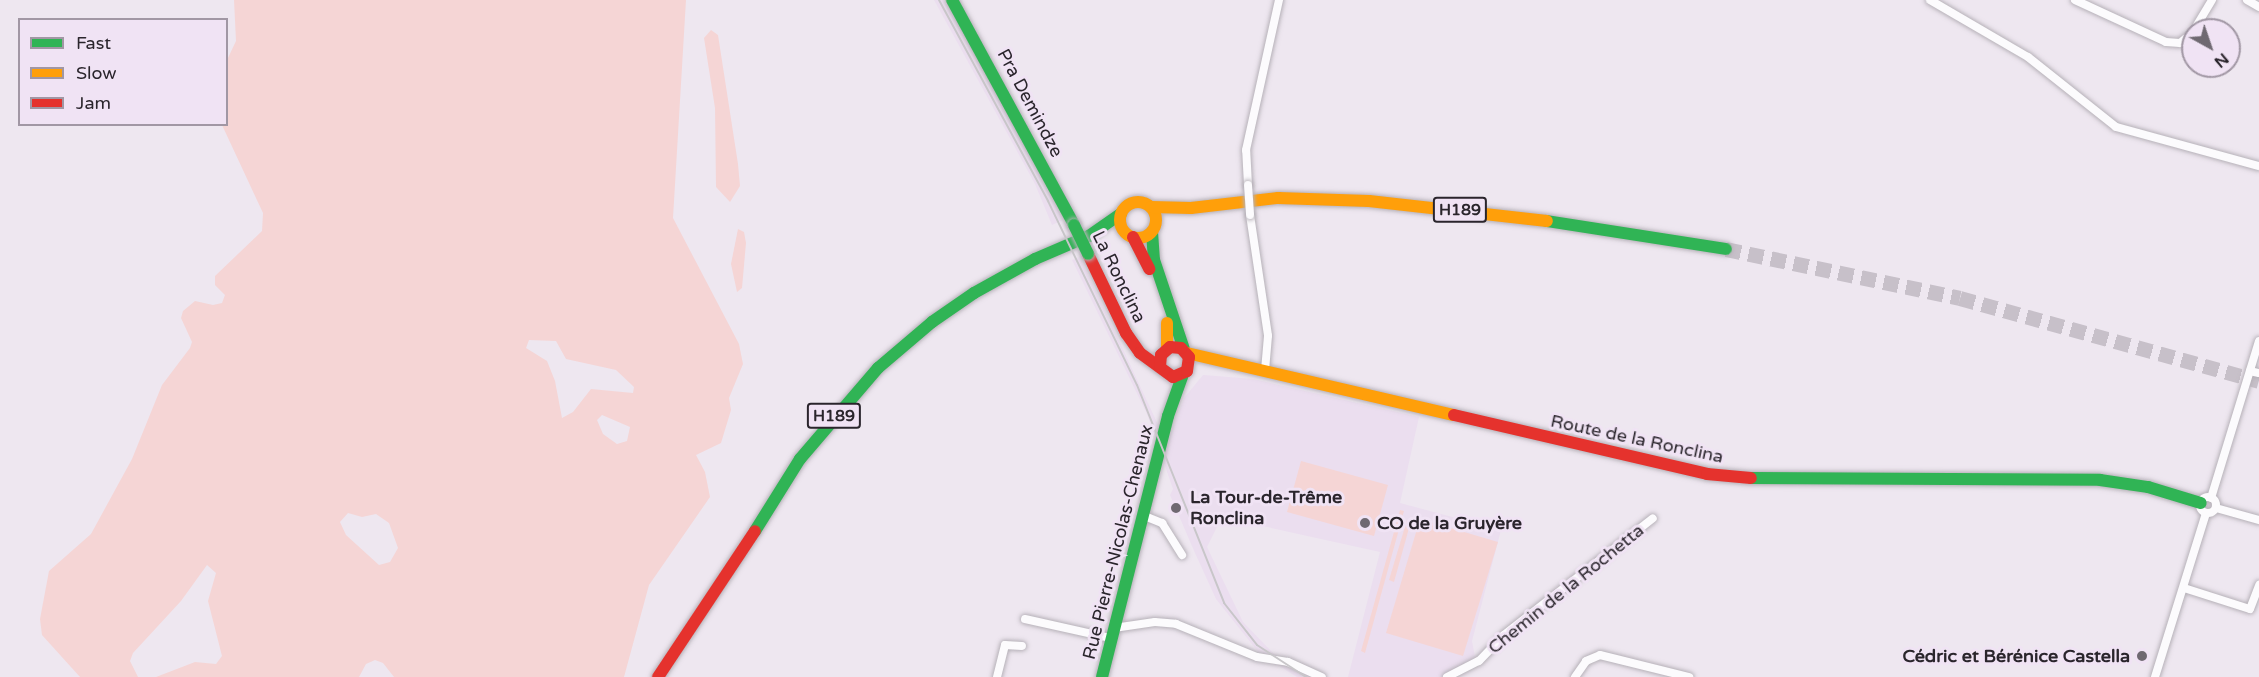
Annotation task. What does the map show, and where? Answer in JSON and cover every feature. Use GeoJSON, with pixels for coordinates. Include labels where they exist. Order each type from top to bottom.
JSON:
{"type":"FeatureCollection","features":[{"type":"Feature","properties":{"kind":"main road","name":"Pra Demindze"},"geometry":{"type":"LineString","coordinates":[[952,0],[1074,225]]}},
{"type":"Feature","properties":{"kind":"main road","name":"H189"},"geometry":{"type":"LineString","coordinates":[[1150,207],[1191,208],[1278,198],[1369,201],[1518,217],[1726,249]]}},
{"type":"Feature","properties":{"kind":"main road"},"geometry":{"type":"LineString","coordinates":[[1154,228],[1143,237],[1130,235],[1121,214],[1133,203],[1150,207],[1154,228],[1154,260],[1185,351],[1186,372]]}},
{"type":"Feature","properties":{"kind":"main road","name":"H189"},"geometry":{"type":"LineString","coordinates":[[1154,228],[1191,208]]}},
{"type":"Feature","properties":{"kind":"main road","name":"H189"},"geometry":{"type":"LineString","coordinates":[[658,677],[702,616],[800,459],[866,380],[906,342],[966,298],[1020,266],[1089,236],[1121,214]]}},
{"type":"Feature","properties":{"kind":"main road","name":"La Ronclina"},"geometry":{"type":"LineString","coordinates":[[1074,225],[1134,344],[1163,370]]}},
{"type":"Feature","properties":{"kind":"main road","name":"H189"},"geometry":{"type":"LineString","coordinates":[[1089,236],[1130,235]]}},
{"type":"Feature","properties":{"kind":"main road","name":"Rue Pierre-Nicolas-Chenaux"},"geometry":{"type":"LineString","coordinates":[[1130,235],[1148,262],[1168,326],[1163,370],[1168,416]]}},
{"type":"Feature","properties":{"kind":"main road","name":"La Ronclina"},"geometry":{"type":"LineString","coordinates":[[1134,344],[1185,351]]}},
{"type":"Feature","properties":{"kind":"main road","name":"Route de la Ronclina"},"geometry":{"type":"LineString","coordinates":[[1185,351],[1216,362],[1265,371],[1707,474],[1766,478],[2100,480],[2148,488],[2206,505]]}},
{"type":"Feature","properties":{"kind":"main road"},"geometry":{"type":"LineString","coordinates":[[1163,370],[1186,372],[1216,362]]}},
{"type":"Feature","properties":{"kind":"main road","name":"Rue Pierre-Nicolas-Chenaux"},"geometry":{"type":"LineString","coordinates":[[1102,677],[1168,416],[1186,372]]}},
{"type":"Feature","properties":{"kind":"street"},"geometry":{"type":"LineString","coordinates":[[1265,371],[1268,336],[1250,215],[1246,150],[1279,0]]}},
{"type":"Feature","properties":{"kind":"street"},"geometry":{"type":"LineString","coordinates":[[1930,0],[2028,57],[2116,127],[2259,166]]}},
{"type":"Feature","properties":{"kind":"street"},"geometry":{"type":"LineString","coordinates":[[2075,0],[2166,42],[2181,42]]}},
{"type":"Feature","properties":{"kind":"street"},"geometry":{"type":"LineString","coordinates":[[2201,18],[2212,0]]}},
{"type":"Feature","properties":{"kind":"street"},"geometry":{"type":"LineString","coordinates":[[2247,0],[2259,7]]}},
{"type":"Feature","properties":{"kind":"street"},"geometry":{"type":"LineString","coordinates":[[2155,677],[2184,588],[2206,505],[2255,372],[2259,341]]}},
{"type":"Feature","properties":{"kind":"street"},"geometry":{"type":"LineString","coordinates":[[2206,505],[2259,520]]}},
{"type":"Feature","properties":{"kind":"street"},"geometry":{"type":"LineString","coordinates":[[1142,516],[1162,523],[1182,555]]}},
{"type":"Feature","properties":{"kind":"street","name":"Chemin de la Rochetta"},"geometry":{"type":"LineString","coordinates":[[1447,677],[1479,661],[1504,635],[1653,518]]}},
{"type":"Feature","properties":{"kind":"street"},"geometry":{"type":"LineString","coordinates":[[2184,588],[2250,609],[2259,585]]}},
{"type":"Feature","properties":{"kind":"street"},"geometry":{"type":"LineString","coordinates":[[1025,619],[1112,633],[1155,622],[1176,624],[1257,657],[1288,662],[1322,677]]}},
{"type":"Feature","properties":{"kind":"street"},"geometry":{"type":"LineString","coordinates":[[997,677],[1005,645],[1022,646]]}},
{"type":"Feature","properties":{"kind":"street"},"geometry":{"type":"LineString","coordinates":[[1575,677],[1586,660],[1600,655],[1689,677]]}},
{"type":"Feature","properties":{"kind":"shaded area"},"geometry":{"type":"Polygon","coordinates":[[[234,0],[686,0],[673,218],[739,344],[743,364],[729,398],[731,410],[721,443],[696,455],[705,472],[710,497],[649,585],[624,677],[394,677],[383,663],[375,660],[366,664],[359,677],[156,677],[195,662],[216,664],[222,656],[208,601],[216,573],[207,565],[181,601],[133,653],[130,661],[138,677],[80,677],[42,635],[40,619],[49,571],[91,534],[132,459],[162,385],[190,348],[192,342],[181,318],[183,311],[195,301],[213,305],[222,303],[225,295],[215,285],[215,276],[262,231],[263,213],[222,126],[228,126],[228,58],[236,41],[234,0]],[[529,340],[526,348],[547,361],[555,381],[562,418],[573,412],[591,389],[633,393],[634,387],[616,370],[566,359],[556,341],[529,340]],[[602,415],[597,420],[603,434],[617,444],[627,441],[630,427],[602,415]],[[348,513],[340,522],[346,535],[379,565],[390,562],[398,548],[389,523],[376,514],[362,517],[348,513]]]}},
{"type":"Feature","properties":{"kind":"shaded area"},"geometry":{"type":"Polygon","coordinates":[[[934,0],[944,0],[977,57],[1063,220],[1052,225],[1035,184],[934,0]]]}},
{"type":"Feature","properties":{"kind":"shaded area"},"geometry":{"type":"Polygon","coordinates":[[[711,30],[718,35],[738,164],[740,186],[730,202],[716,187],[715,108],[704,38],[711,30]]]}},
{"type":"Feature","properties":{"kind":"shaded area"},"geometry":{"type":"Polygon","coordinates":[[[738,229],[744,232],[746,243],[742,288],[737,292],[731,264],[738,229]]]}},
{"type":"Feature","properties":{"kind":"shaded area","name":"CO de la Gruyère"},"geometry":{"type":"Polygon","coordinates":[[[1080,257],[1167,444],[1184,398],[1203,375],[1253,379],[1419,417],[1400,503],[1501,530],[1472,641],[1476,662],[1447,677],[1348,677],[1380,552],[1222,517],[1207,547],[1243,622],[1274,654],[1315,677],[1297,677],[1259,653],[1216,599],[1195,553],[1170,495],[1173,489],[1147,414],[1072,260],[1080,257]]]}},
{"type":"Feature","properties":{"kind":"shaded area"},"geometry":{"type":"Polygon","coordinates":[[[1301,461],[1388,485],[1374,536],[1287,512],[1301,461]]]}},
{"type":"Feature","properties":{"kind":"shaded area"},"geometry":{"type":"Polygon","coordinates":[[[1400,510],[1404,511],[1365,653],[1361,651],[1400,510]]]}},
{"type":"Feature","properties":{"kind":"shaded area"},"geometry":{"type":"Polygon","coordinates":[[[1420,519],[1498,542],[1463,656],[1386,633],[1420,519]]]}},
{"type":"Feature","properties":{"kind":"shaded area"},"geometry":{"type":"Polygon","coordinates":[[[1407,520],[1411,521],[1394,582],[1389,580],[1407,520]]]}},
{"type":"Feature","properties":{"kind":"tunnel"},"geometry":{"type":"LineString","coordinates":[[1726,249],[1960,298],[2259,381]]}},
{"type":"Feature","properties":{"kind":"railway"},"geometry":{"type":"LineString","coordinates":[[939,0],[1048,201],[1137,385],[1224,603],[1257,645],[1306,677]]}},
{"type":"Feature","properties":{"kind":"traffic: fast"},"geometry":{"type":"LineString","coordinates":[[952,0],[1074,225]]}},
{"type":"Feature","properties":{"kind":"traffic: fast"},"geometry":{"type":"LineString","coordinates":[[755,531],[800,459],[878,368],[932,322],[974,293],[1035,259],[1089,236],[1121,214]]}},
{"type":"Feature","properties":{"kind":"traffic: fast"},"geometry":{"type":"LineString","coordinates":[[1547,221],[1726,249]]}},
{"type":"Feature","properties":{"kind":"traffic: fast"},"geometry":{"type":"LineString","coordinates":[[1074,225],[1088,254]]}},
{"type":"Feature","properties":{"kind":"traffic: fast"},"geometry":{"type":"LineString","coordinates":[[1152,232],[1154,260],[1184,349]]}},
{"type":"Feature","properties":{"kind":"traffic: fast"},"geometry":{"type":"LineString","coordinates":[[1102,677],[1168,416],[1183,374]]}},
{"type":"Feature","properties":{"kind":"traffic: fast"},"geometry":{"type":"LineString","coordinates":[[1751,478],[2100,480],[2148,487],[2201,503]]}},
{"type":"Feature","properties":{"kind":"traffic: slow"},"geometry":{"type":"LineString","coordinates":[[1151,207],[1191,208],[1278,198],[1369,201],[1547,221]]}},
{"type":"Feature","properties":{"kind":"traffic: slow"},"geometry":{"type":"LineString","coordinates":[[1138,202],[1151,207],[1156,220],[1151,233],[1138,238],[1125,233],[1120,220],[1125,207],[1138,202]]}},
{"type":"Feature","properties":{"kind":"traffic: slow"},"geometry":{"type":"LineString","coordinates":[[1167,323],[1167,348]]}},
{"type":"Feature","properties":{"kind":"traffic: slow"},"geometry":{"type":"LineString","coordinates":[[1187,353],[1454,415]]}},
{"type":"Feature","properties":{"kind":"traffic: jam"},"geometry":{"type":"LineString","coordinates":[[1133,237],[1149,269]]}},
{"type":"Feature","properties":{"kind":"traffic: jam"},"geometry":{"type":"LineString","coordinates":[[1088,254],[1126,333],[1140,353],[1173,377],[1187,371],[1189,357],[1181,348],[1170,347],[1161,355],[1160,366]]}},
{"type":"Feature","properties":{"kind":"traffic: jam"},"geometry":{"type":"LineString","coordinates":[[1454,415],[1707,474],[1751,478]]}},
{"type":"Feature","properties":{"kind":"traffic: jam"},"geometry":{"type":"LineString","coordinates":[[658,677],[755,531]]}},
{"type":"Feature","properties":{"kind":"place","name":"La Tour-de-Trême Ronclina"},"geometry":{"type":"Point","coordinates":[1176,508]}},
{"type":"Feature","properties":{"kind":"place","name":"CO de la Gruyère"},"geometry":{"type":"Point","coordinates":[1365,523]}},
{"type":"Feature","properties":{"kind":"place","name":"Cédric et Bérénice Castella"},"geometry":{"type":"Point","coordinates":[2142,656]}}]}
